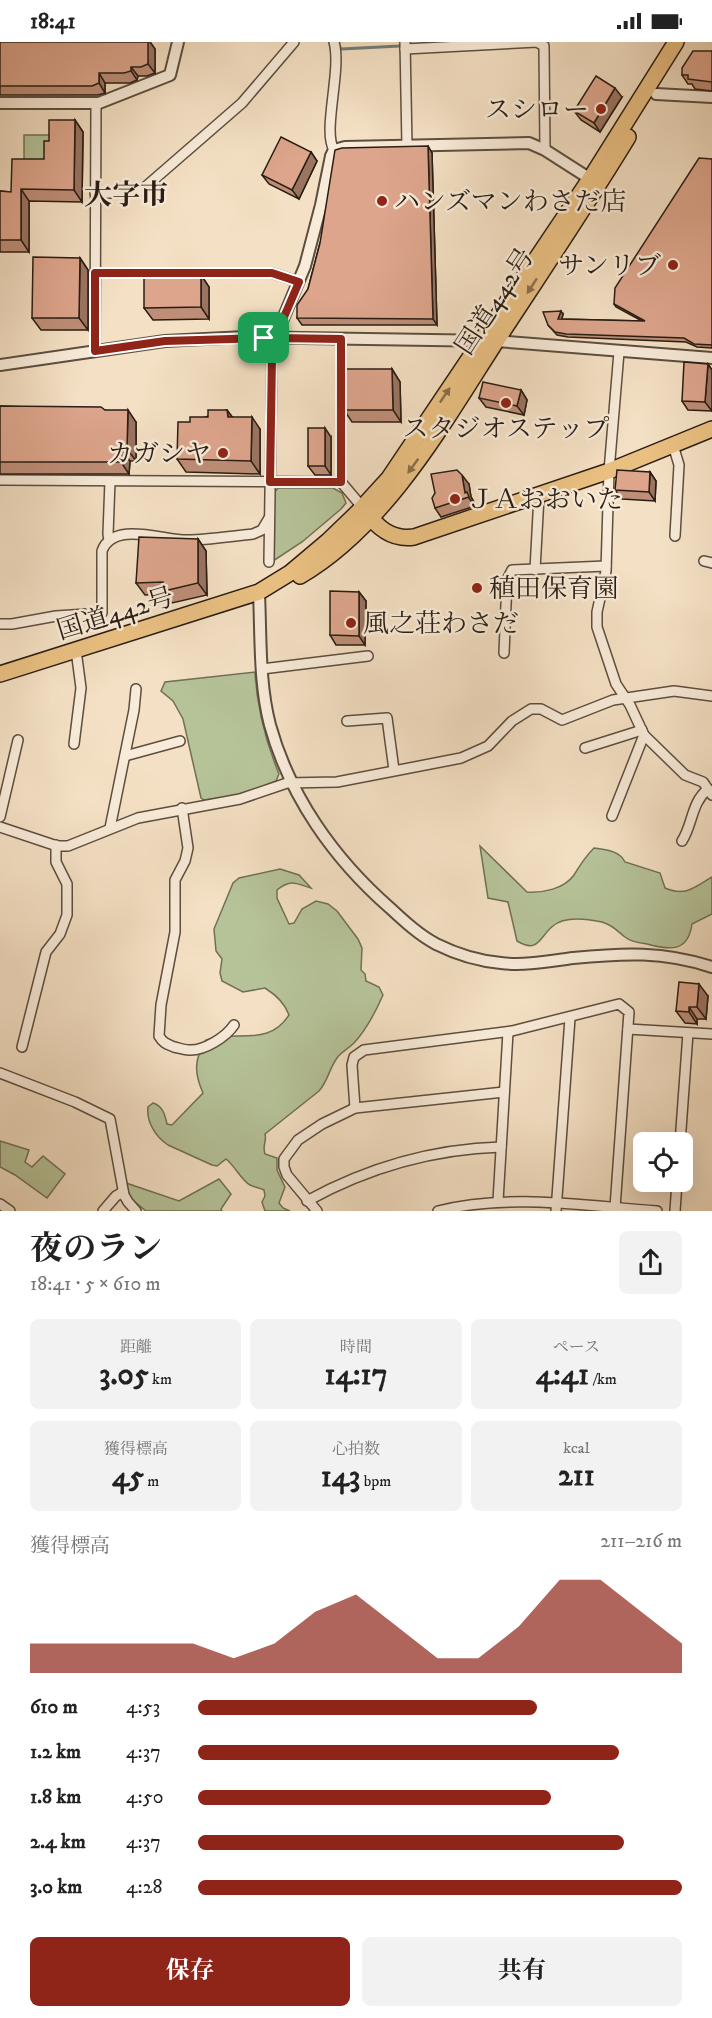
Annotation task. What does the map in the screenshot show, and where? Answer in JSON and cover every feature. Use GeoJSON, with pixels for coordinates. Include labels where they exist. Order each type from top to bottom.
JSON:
{"type":"FeatureCollection","features":[{"type":"Feature","properties":{"kind":"highway","name":"国道442号"},"geometry":{"type":"LineString","coordinates":[[0,674],[252,596],[290,573],[367,513],[389,478],[489,341],[595,181],[656,94],[688,42]]}},
{"type":"Feature","properties":{"kind":"highway","name":"国道442号"},"geometry":{"type":"LineString","coordinates":[[595,181],[670,44]]}},
{"type":"Feature","properties":{"kind":"highway"},"geometry":{"type":"LineString","coordinates":[[367,513],[392,535],[408,538],[609,471],[712,429]]}},
{"type":"Feature","properties":{"kind":"street"},"geometry":{"type":"LineString","coordinates":[[0,103],[96,104],[170,75],[178,42]]}},
{"type":"Feature","properties":{"kind":"street"},"geometry":{"type":"LineString","coordinates":[[95,193],[136,193],[143,189],[242,103],[294,42]]}},
{"type":"Feature","properties":{"kind":"street"},"geometry":{"type":"LineString","coordinates":[[334,42],[336,55],[330,144],[334,150]]}},
{"type":"Feature","properties":{"kind":"street"},"geometry":{"type":"LineString","coordinates":[[407,146],[405,45],[537,42],[544,46],[545,150]]}},
{"type":"Feature","properties":{"kind":"street"},"geometry":{"type":"LineString","coordinates":[[656,94],[712,97]]}},
{"type":"Feature","properties":{"kind":"street"},"geometry":{"type":"LineString","coordinates":[[95,351],[96,104]]}},
{"type":"Feature","properties":{"kind":"street"},"geometry":{"type":"LineString","coordinates":[[269,562],[272,356],[275,338],[299,282],[319,214],[334,150],[345,147],[534,144],[595,181]]}},
{"type":"Feature","properties":{"kind":"street"},"geometry":{"type":"LineString","coordinates":[[95,273],[272,273],[299,282]]}},
{"type":"Feature","properties":{"kind":"street"},"geometry":{"type":"LineString","coordinates":[[0,365],[190,339],[275,338],[489,341],[712,358]]}},
{"type":"Feature","properties":{"kind":"street"},"geometry":{"type":"LineString","coordinates":[[341,339],[341,482],[367,513]]}},
{"type":"Feature","properties":{"kind":"street"},"geometry":{"type":"LineString","coordinates":[[619,352],[609,471],[606,566],[597,612],[597,627],[616,684],[643,732],[685,774],[703,782],[710,792],[698,800],[688,831],[682,841]]}},
{"type":"Feature","properties":{"kind":"street"},"geometry":{"type":"LineString","coordinates":[[674,445],[679,465],[675,536]]}},
{"type":"Feature","properties":{"kind":"street"},"geometry":{"type":"LineString","coordinates":[[0,480],[341,482]]}},
{"type":"Feature","properties":{"kind":"street"},"geometry":{"type":"LineString","coordinates":[[109,540],[110,481]]}},
{"type":"Feature","properties":{"kind":"street"},"geometry":{"type":"LineString","coordinates":[[535,570],[539,496]]}},
{"type":"Feature","properties":{"kind":"street"},"geometry":{"type":"LineString","coordinates":[[0,624],[56,616],[102,613],[102,551],[109,540],[137,533],[188,540],[253,534],[262,530],[269,518]]}},
{"type":"Feature","properties":{"kind":"street"},"geometry":{"type":"LineString","coordinates":[[504,653],[508,576],[515,569],[606,566]]}},
{"type":"Feature","properties":{"kind":"street"},"geometry":{"type":"LineString","coordinates":[[252,596],[270,726],[292,782],[321,832],[350,870],[412,928],[445,948],[476,959],[511,964],[640,953],[674,957],[712,967]]}},
{"type":"Feature","properties":{"kind":"street"},"geometry":{"type":"LineString","coordinates":[[74,744],[81,682],[76,650]]}},
{"type":"Feature","properties":{"kind":"street"},"geometry":{"type":"LineString","coordinates":[[262,669],[368,656]]}},
{"type":"Feature","properties":{"kind":"street"},"geometry":{"type":"LineString","coordinates":[[110,828],[134,710],[136,689]]}},
{"type":"Feature","properties":{"kind":"street"},"geometry":{"type":"LineString","coordinates":[[0,826],[56,845],[71,845],[144,816],[240,799],[292,782],[337,782],[470,755],[488,746],[512,721],[531,709],[541,708],[562,720],[608,702],[625,698],[674,692],[712,696]]}},
{"type":"Feature","properties":{"kind":"street"},"geometry":{"type":"LineString","coordinates":[[347,721],[387,718],[394,770]]}},
{"type":"Feature","properties":{"kind":"street"},"geometry":{"type":"LineString","coordinates":[[585,748],[643,732]]}},
{"type":"Feature","properties":{"kind":"street"},"geometry":{"type":"LineString","coordinates":[[612,816],[643,732]]}},
{"type":"Feature","properties":{"kind":"street"},"geometry":{"type":"LineString","coordinates":[[0,817],[18,740]]}},
{"type":"Feature","properties":{"kind":"street"},"geometry":{"type":"LineString","coordinates":[[125,756],[180,741]]}},
{"type":"Feature","properties":{"kind":"street"},"geometry":{"type":"LineString","coordinates":[[182,808],[188,848],[185,861],[175,880],[175,932],[161,1005],[159,1036],[165,1044],[194,1050],[209,1045],[227,1034],[234,1025]]}},
{"type":"Feature","properties":{"kind":"street"},"geometry":{"type":"LineString","coordinates":[[22,1047],[46,952],[60,934],[67,915],[67,884],[56,862],[56,845]]}},
{"type":"Feature","properties":{"kind":"street"},"geometry":{"type":"LineString","coordinates":[[355,1108],[352,1065],[354,1057],[364,1050],[508,1032],[619,1004],[629,1012],[615,1208]]}},
{"type":"Feature","properties":{"kind":"street"},"geometry":{"type":"LineString","coordinates":[[557,1208],[570,1018]]}},
{"type":"Feature","properties":{"kind":"street"},"geometry":{"type":"LineString","coordinates":[[628,1029],[712,1034]]}},
{"type":"Feature","properties":{"kind":"street"},"geometry":{"type":"LineString","coordinates":[[498,1201],[508,1032]]}},
{"type":"Feature","properties":{"kind":"street"},"geometry":{"type":"LineString","coordinates":[[681,1132],[687,1032]]}},
{"type":"Feature","properties":{"kind":"street"},"geometry":{"type":"LineString","coordinates":[[0,1073],[75,1102],[110,1119],[123,1192],[136,1211]]}},
{"type":"Feature","properties":{"kind":"street"},"geometry":{"type":"LineString","coordinates":[[317,1211],[287,1176],[284,1159],[298,1140],[322,1124],[355,1108],[504,1092]]}},
{"type":"Feature","properties":{"kind":"street"},"geometry":{"type":"LineString","coordinates":[[307,1201],[352,1178],[408,1160],[458,1149],[501,1147]]}},
{"type":"Feature","properties":{"kind":"street"},"geometry":{"type":"LineString","coordinates":[[104,1211],[116,1196],[123,1192]]}},
{"type":"Feature","properties":{"kind":"street"},"geometry":{"type":"LineString","coordinates":[[675,1211],[676,1192]]}},
{"type":"Feature","properties":{"kind":"street"},"geometry":{"type":"LineString","coordinates":[[438,1211],[498,1201],[557,1208],[657,1211]]}},
{"type":"Feature","properties":{"kind":"street"},"geometry":{"type":"LineString","coordinates":[[0,1204],[10,1211]]}},
{"type":"Feature","properties":{"kind":"green space"},"geometry":{"type":"Polygon","coordinates":[[[24,135],[58,135],[53,171],[24,171],[24,135]]]}},
{"type":"Feature","properties":{"kind":"green space"},"geometry":{"type":"Polygon","coordinates":[[[278,488],[333,488],[342,493],[346,503],[302,542],[273,561],[273,494],[278,488]]]}},
{"type":"Feature","properties":{"kind":"green space"},"geometry":{"type":"Polygon","coordinates":[[[255,672],[262,724],[279,774],[276,781],[244,795],[204,800],[201,798],[183,719],[173,701],[161,691],[165,682],[255,672]]]}},
{"type":"Feature","properties":{"kind":"green space"},"geometry":{"type":"Polygon","coordinates":[[[480,846],[527,892],[546,891],[565,884],[594,848],[611,851],[625,862],[660,873],[665,888],[672,891],[690,890],[712,877],[712,914],[692,924],[690,933],[682,945],[670,948],[627,939],[606,923],[577,919],[564,920],[548,930],[534,945],[524,945],[517,941],[508,902],[488,898],[480,846]]]}},
{"type":"Feature","properties":{"kind":"green space"},"geometry":{"type":"Polygon","coordinates":[[[280,869],[299,875],[311,888],[290,883],[277,890],[277,898],[289,924],[294,923],[302,909],[316,901],[328,904],[337,911],[358,939],[362,948],[361,970],[365,974],[366,981],[379,987],[383,995],[367,1026],[354,1043],[337,1058],[319,1091],[265,1134],[265,1154],[277,1158],[277,1170],[285,1187],[279,1203],[290,1211],[265,1211],[262,1202],[265,1196],[264,1190],[247,1183],[226,1159],[217,1166],[212,1165],[164,1142],[150,1124],[148,1107],[153,1103],[159,1106],[167,1124],[172,1125],[203,1093],[198,1079],[197,1060],[206,1040],[217,1037],[261,1035],[281,1025],[289,1015],[280,1000],[265,988],[243,992],[222,981],[220,973],[222,959],[216,951],[214,929],[233,883],[239,878],[280,869]]]}},
{"type":"Feature","properties":{"kind":"green space"},"geometry":{"type":"Polygon","coordinates":[[[0,1141],[29,1150],[25,1162],[32,1167],[43,1156],[65,1174],[47,1198],[0,1167],[0,1141]]]}},
{"type":"Feature","properties":{"kind":"green space"},"geometry":{"type":"Polygon","coordinates":[[[219,1179],[231,1194],[221,1209],[222,1211],[146,1211],[130,1198],[126,1183],[179,1201],[219,1179]]]}},
{"type":"Feature","properties":{"kind":"building"},"geometry":{"type":"Polygon","coordinates":[[[0,42],[148,42],[148,64],[131,67],[131,71],[124,73],[99,73],[99,83],[92,86],[0,86],[0,42]]]}},
{"type":"Feature","properties":{"kind":"building"},"geometry":{"type":"Polygon","coordinates":[[[693,51],[712,51],[712,82],[688,79],[688,75],[682,75],[682,68],[693,51]]]}},
{"type":"Feature","properties":{"kind":"building"},"geometry":{"type":"Polygon","coordinates":[[[596,76],[615,88],[594,123],[574,111],[596,76]]]}},
{"type":"Feature","properties":{"kind":"building"},"geometry":{"type":"Polygon","coordinates":[[[49,120],[75,120],[74,190],[21,189],[21,240],[0,240],[0,191],[11,192],[12,159],[44,159],[44,141],[49,141],[49,120]]]}},
{"type":"Feature","properties":{"kind":"building"},"geometry":{"type":"Polygon","coordinates":[[[281,137],[311,152],[292,190],[262,175],[281,137]]]}},
{"type":"Feature","properties":{"kind":"building","name":"ハンズマンわさだ店"},"geometry":{"type":"Polygon","coordinates":[[[428,146],[433,319],[297,318],[297,305],[308,289],[320,243],[335,150],[428,146]]]}},
{"type":"Feature","properties":{"kind":"building","name":"サンリブ"},"geometry":{"type":"Polygon","coordinates":[[[699,158],[712,159],[712,345],[694,344],[684,338],[555,332],[548,325],[543,312],[561,311],[558,319],[645,321],[614,304],[615,288],[699,158]]]}},
{"type":"Feature","properties":{"kind":"building"},"geometry":{"type":"Polygon","coordinates":[[[33,257],[80,258],[79,318],[32,318],[33,257]]]}},
{"type":"Feature","properties":{"kind":"building"},"geometry":{"type":"Polygon","coordinates":[[[144,275],[201,275],[201,307],[144,308],[144,275]]]}},
{"type":"Feature","properties":{"kind":"building"},"geometry":{"type":"Polygon","coordinates":[[[684,362],[708,364],[705,402],[682,401],[684,362]]]}},
{"type":"Feature","properties":{"kind":"building"},"geometry":{"type":"Polygon","coordinates":[[[344,369],[392,369],[393,410],[344,410],[344,369]]]}},
{"type":"Feature","properties":{"kind":"building"},"geometry":{"type":"Polygon","coordinates":[[[483,382],[521,390],[517,406],[479,398],[483,382]]]}},
{"type":"Feature","properties":{"kind":"building"},"geometry":{"type":"Polygon","coordinates":[[[0,406],[101,407],[105,410],[128,410],[127,449],[121,449],[121,462],[0,462],[0,406]]]}},
{"type":"Feature","properties":{"kind":"building","name":"カガシヤ"},"geometry":{"type":"Polygon","coordinates":[[[208,410],[227,410],[228,417],[252,417],[251,461],[177,459],[178,422],[190,422],[190,417],[208,417],[208,410]]]}},
{"type":"Feature","properties":{"kind":"building"},"geometry":{"type":"Polygon","coordinates":[[[308,428],[325,428],[325,466],[308,466],[308,428]]]}},
{"type":"Feature","properties":{"kind":"building"},"geometry":{"type":"Polygon","coordinates":[[[457,470],[462,475],[465,493],[467,492],[469,497],[435,508],[432,498],[435,493],[431,474],[457,470]]]}},
{"type":"Feature","properties":{"kind":"building"},"geometry":{"type":"Polygon","coordinates":[[[617,470],[650,472],[649,492],[615,490],[617,470]]]}},
{"type":"Feature","properties":{"kind":"building"},"geometry":{"type":"Polygon","coordinates":[[[139,537],[198,539],[198,583],[164,591],[163,582],[136,583],[139,537]]]}},
{"type":"Feature","properties":{"kind":"building","name":"風之荘わさだ"},"geometry":{"type":"Polygon","coordinates":[[[330,591],[359,592],[359,636],[330,635],[330,591]]]}},
{"type":"Feature","properties":{"kind":"building"},"geometry":{"type":"Polygon","coordinates":[[[679,982],[699,984],[697,1007],[689,1007],[689,1012],[676,1011],[679,982]]]}},
{"type":"Feature","properties":{"kind":"waterway"},"geometry":{"type":"LineString","coordinates":[[338,44],[341,49],[400,46]]}},
{"type":"Feature","properties":{"kind":"place","name":"スシロー"},"geometry":{"type":"Point","coordinates":[601,109]}},
{"type":"Feature","properties":{"kind":"place","name":"ハンズマンわさだ店"},"geometry":{"type":"Point","coordinates":[382,201]}},
{"type":"Feature","properties":{"kind":"place","name":"サンリブ"},"geometry":{"type":"Point","coordinates":[673,265]}},
{"type":"Feature","properties":{"kind":"place","name":"スタジオステップ"},"geometry":{"type":"Point","coordinates":[506,403]}},
{"type":"Feature","properties":{"kind":"place","name":"カガシヤ"},"geometry":{"type":"Point","coordinates":[223,453]}},
{"type":"Feature","properties":{"kind":"place","name":"ＪＡおおいた"},"geometry":{"type":"Point","coordinates":[455,499]}},
{"type":"Feature","properties":{"kind":"place","name":"稙田保育園"},"geometry":{"type":"Point","coordinates":[477,588]}},
{"type":"Feature","properties":{"kind":"place","name":"風之荘わさだ"},"geometry":{"type":"Point","coordinates":[351,623]}},
{"type":"Feature","properties":{"kind":"district","name":"大字市"},"geometry":{"type":"Point","coordinates":[126,194]}},
{"type":"Feature","properties":{"kind":"route"},"geometry":{"type":"LineString","coordinates":[[264,338],[165,341],[95,351],[95,273],[276,273],[299,282],[275,338],[341,339],[341,482],[270,482],[272,356],[275,338],[264,338]]}}]}
